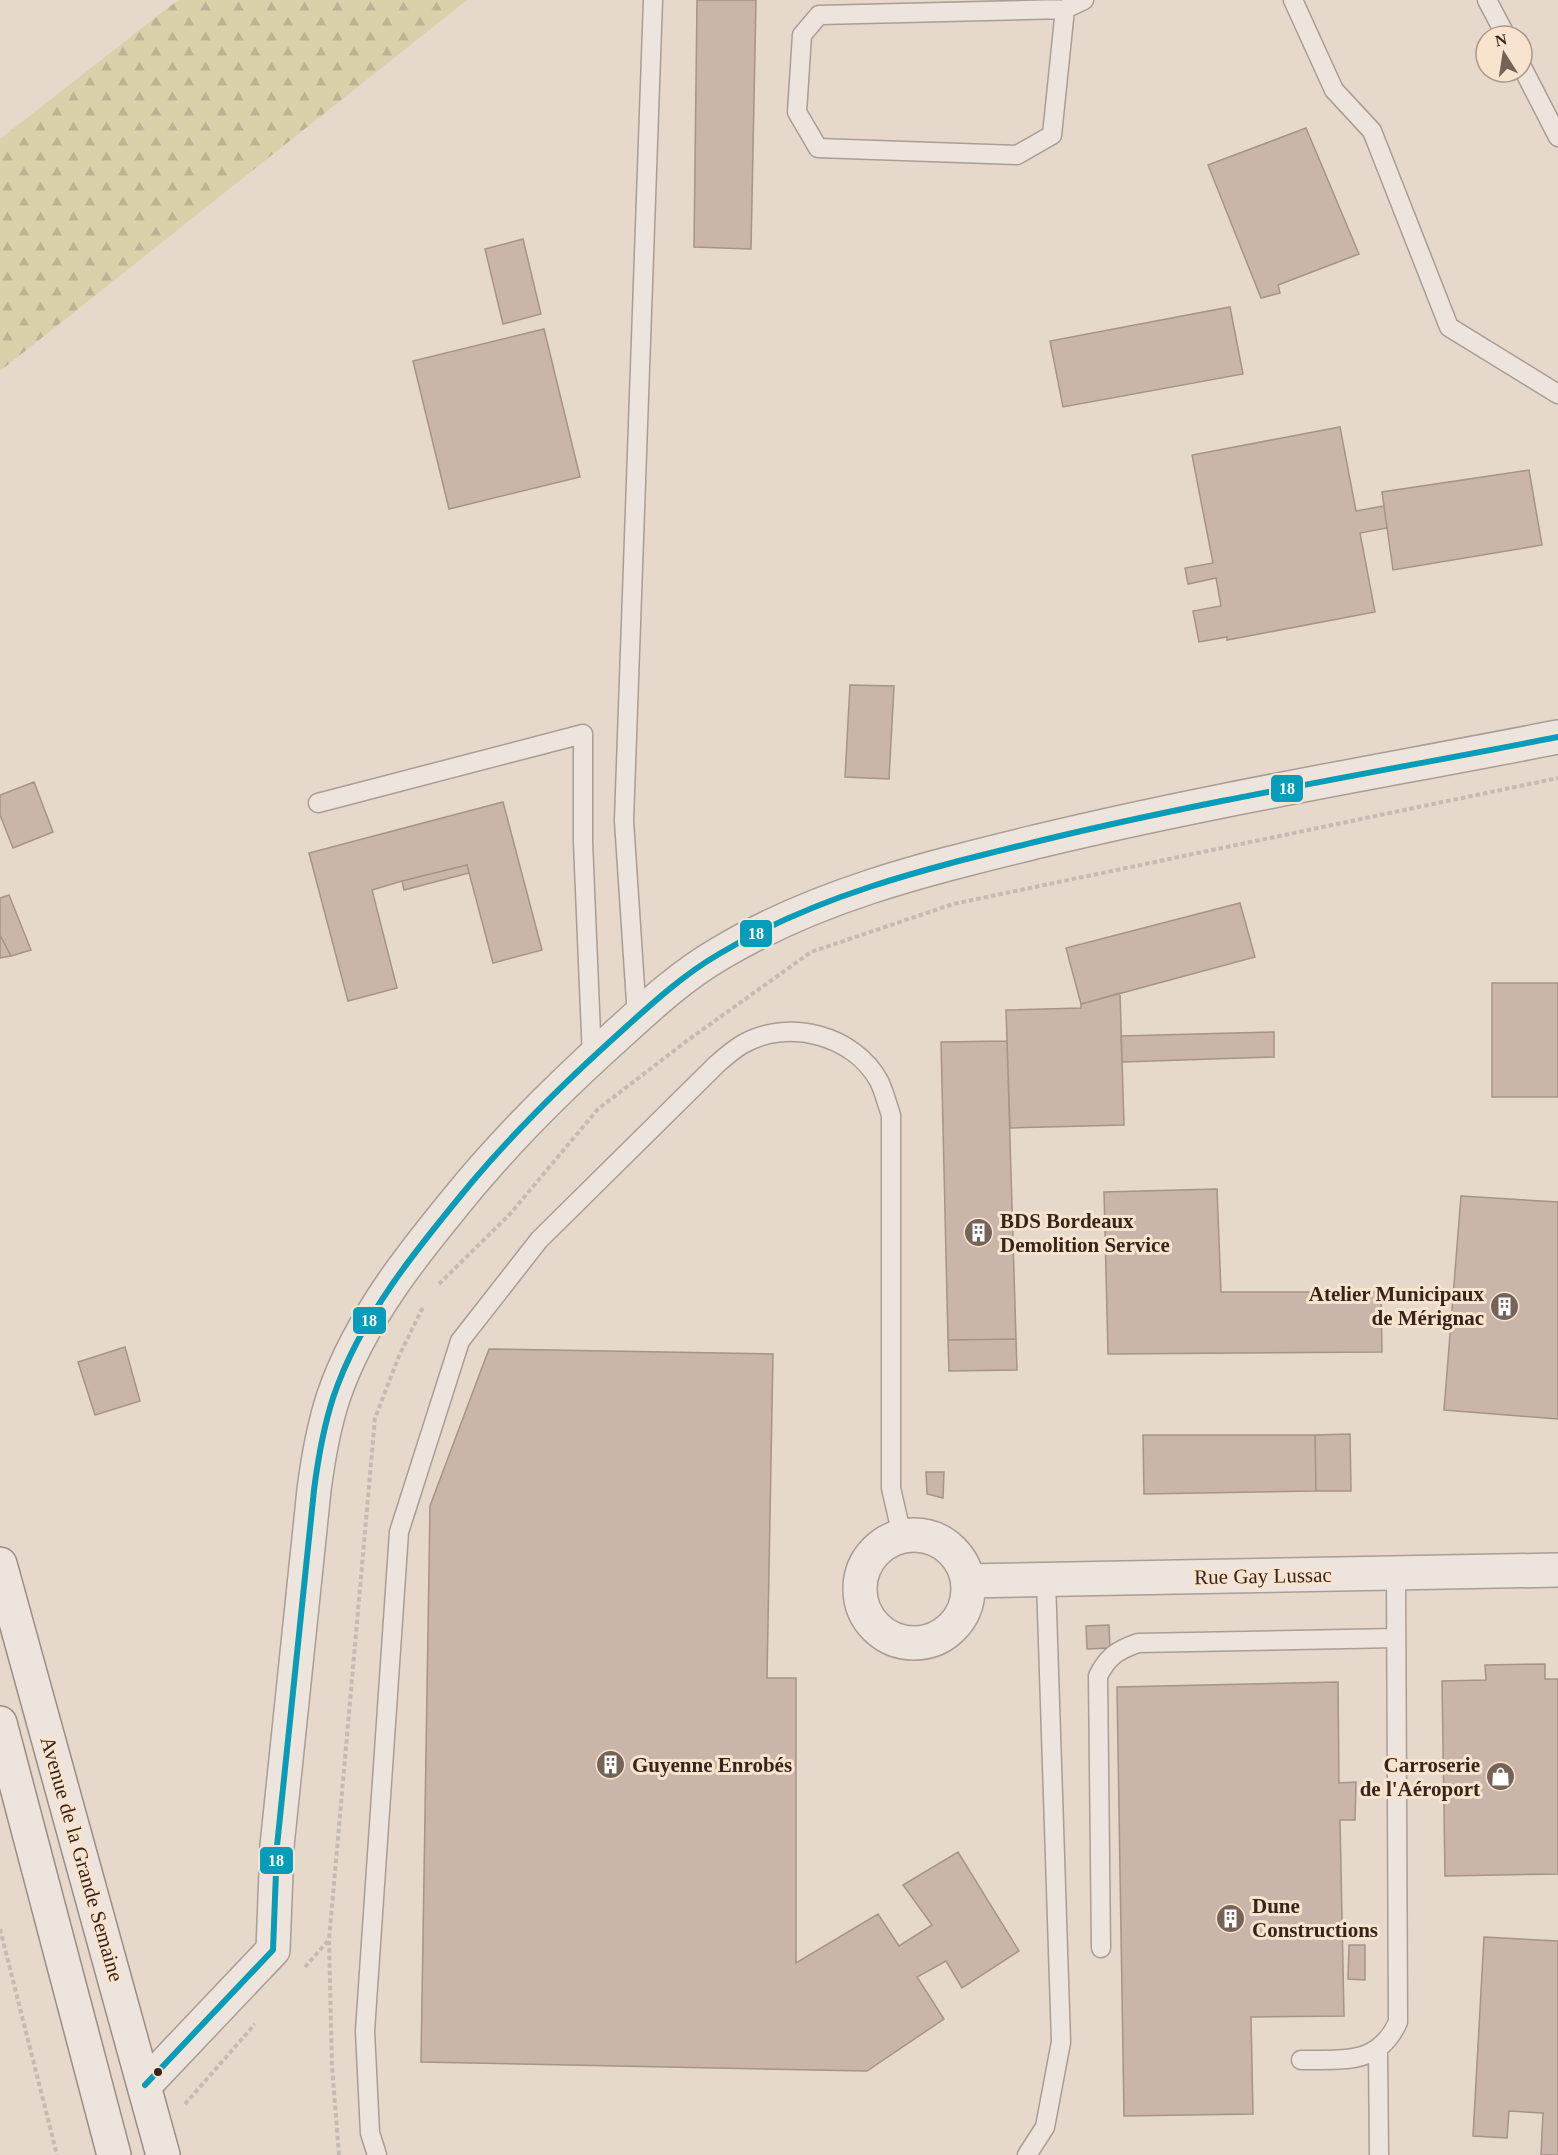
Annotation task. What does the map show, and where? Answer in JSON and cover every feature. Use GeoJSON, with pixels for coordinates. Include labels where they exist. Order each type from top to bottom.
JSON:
{"type":"FeatureCollection","features":[{"type":"Feature","properties":{"kind":"street"},"geometry":{"type":"LineString","coordinates":[[145,2085],[273,1950],[277,1846],[314,1490],[320,1444],[346,1366],[386,1295],[431,1231],[513,1135],[592,1058],[637,1017],[715,956],[749,937],[861,887],[1124,820],[1558,737]]}},
{"type":"Feature","properties":{"kind":"street"},"geometry":{"type":"LineString","coordinates":[[920,1535],[945,1545],[963,1564],[968,1581],[968,1599],[961,1616],[942,1634],[918,1642],[900,1641],[884,1633],[871,1621],[863,1605],[860,1587],[864,1570],[879,1549],[902,1536],[920,1535]]}},
{"type":"Feature","properties":{"kind":"street","name":"Avenue de la Grande Semaine"},"geometry":{"type":"LineString","coordinates":[[0,1564],[160,2145]]}},
{"type":"Feature","properties":{"kind":"street","name":"Rue Gay Lussac"},"geometry":{"type":"LineString","coordinates":[[968,1581],[1558,1570]]}},
{"type":"Feature","properties":{"kind":"street","name":"Avenue de la Grande Semaine"},"geometry":{"type":"LineString","coordinates":[[0,1723],[114,2155]]}},
{"type":"Feature","properties":{"kind":"lane"},"geometry":{"type":"LineString","coordinates":[[637,1017],[624,821],[652,0]]}},
{"type":"Feature","properties":{"kind":"lane"},"geometry":{"type":"LineString","coordinates":[[1065,9],[1052,135],[1017,155],[818,148],[797,112],[802,34],[819,15],[1065,9],[1084,0]]}},
{"type":"Feature","properties":{"kind":"lane"},"geometry":{"type":"LineString","coordinates":[[1293,0],[1334,90],[1372,131],[1449,327],[1558,394]]}},
{"type":"Feature","properties":{"kind":"lane"},"geometry":{"type":"LineString","coordinates":[[1487,0],[1500,24]]}},
{"type":"Feature","properties":{"kind":"lane"},"geometry":{"type":"LineString","coordinates":[[1531,84],[1558,136]]}},
{"type":"Feature","properties":{"kind":"lane"},"geometry":{"type":"LineString","coordinates":[[318,802],[583,734],[583,842],[592,1058]]}},
{"type":"Feature","properties":{"kind":"lane"},"geometry":{"type":"LineString","coordinates":[[377,2155],[370,2133],[365,2031],[399,1532],[460,1341],[539,1240],[717,1064],[743,1043],[780,1031],[824,1035],[860,1056],[879,1080],[891,1115],[891,1488],[902,1536]]}},
{"type":"Feature","properties":{"kind":"lane"},"geometry":{"type":"LineString","coordinates":[[1301,2060],[1355,2059],[1378,2050],[1390,2038],[1398,2022],[1396,1573]]}},
{"type":"Feature","properties":{"kind":"lane"},"geometry":{"type":"LineString","coordinates":[[1027,2155],[1045,2127],[1061,2042],[1046,1580]]}},
{"type":"Feature","properties":{"kind":"lane"},"geometry":{"type":"LineString","coordinates":[[1101,1948],[1098,1676],[1105,1661],[1117,1650],[1138,1642],[1396,1638]]}},
{"type":"Feature","properties":{"kind":"lane"},"geometry":{"type":"LineString","coordinates":[[1378,2050],[1379,2155]]}},
{"type":"Feature","properties":{"kind":"path"},"geometry":{"type":"LineString","coordinates":[[437,1285],[510,1214],[598,1109],[688,1040],[812,952],[953,904],[1558,778]]}},
{"type":"Feature","properties":{"kind":"path"},"geometry":{"type":"LineString","coordinates":[[339,2155],[332,2066],[329,1940],[375,1418],[399,1356],[424,1304]]}},
{"type":"Feature","properties":{"kind":"path"},"geometry":{"type":"LineString","coordinates":[[0,1929],[57,2155]]}},
{"type":"Feature","properties":{"kind":"path"},"geometry":{"type":"LineString","coordinates":[[298,1976],[329,1940]]}},
{"type":"Feature","properties":{"kind":"path"},"geometry":{"type":"LineString","coordinates":[[160,2145],[259,2020]]}},
{"type":"Feature","properties":{"kind":"green space"},"geometry":{"type":"Polygon","coordinates":[[[178,0],[467,0],[0,371],[0,139],[178,0]]]}},
{"type":"Feature","properties":{"kind":"building"},"geometry":{"type":"Polygon","coordinates":[[[697,0],[756,0],[751,249],[694,247],[697,0]]]}},
{"type":"Feature","properties":{"kind":"building"},"geometry":{"type":"Polygon","coordinates":[[[1306,128],[1359,254],[1278,285],[1280,293],[1261,298],[1208,165],[1306,128]]]}},
{"type":"Feature","properties":{"kind":"building"},"geometry":{"type":"Polygon","coordinates":[[[523,239],[541,314],[503,324],[485,249],[523,239]]]}},
{"type":"Feature","properties":{"kind":"building"},"geometry":{"type":"Polygon","coordinates":[[[1230,307],[1243,374],[1063,407],[1050,341],[1230,307]]]}},
{"type":"Feature","properties":{"kind":"building"},"geometry":{"type":"Polygon","coordinates":[[[544,329],[580,477],[449,509],[413,361],[544,329]]]}},
{"type":"Feature","properties":{"kind":"building"},"geometry":{"type":"Polygon","coordinates":[[[1340,427],[1356,511],[1384,506],[1387,528],[1360,533],[1375,612],[1227,640],[1227,637],[1199,642],[1193,611],[1221,606],[1216,578],[1188,584],[1185,568],[1213,563],[1192,455],[1340,427]]]}},
{"type":"Feature","properties":{"kind":"building"},"geometry":{"type":"Polygon","coordinates":[[[1529,470],[1542,545],[1393,570],[1382,492],[1529,470]]]}},
{"type":"Feature","properties":{"kind":"building"},"geometry":{"type":"Polygon","coordinates":[[[850,685],[894,686],[889,779],[845,777],[850,685]]]}},
{"type":"Feature","properties":{"kind":"building"},"geometry":{"type":"Polygon","coordinates":[[[34,782],[53,832],[13,848],[0,815],[0,795],[34,782]]]}},
{"type":"Feature","properties":{"kind":"building"},"geometry":{"type":"Polygon","coordinates":[[[503,802],[542,950],[493,963],[467,865],[402,881],[372,890],[397,988],[348,1001],[309,853],[503,802]]]}},
{"type":"Feature","properties":{"kind":"building"},"geometry":{"type":"Polygon","coordinates":[[[467,865],[469,873],[404,890],[402,881],[467,865]]]}},
{"type":"Feature","properties":{"kind":"building"},"geometry":{"type":"Polygon","coordinates":[[[9,895],[31,950],[11,956],[0,935],[0,898],[9,895]]]}},
{"type":"Feature","properties":{"kind":"building"},"geometry":{"type":"Polygon","coordinates":[[[1240,903],[1255,957],[1081,1004],[1066,948],[1240,903]]]}},
{"type":"Feature","properties":{"kind":"building"},"geometry":{"type":"Polygon","coordinates":[[[0,935],[11,956],[0,958],[0,935]]]}},
{"type":"Feature","properties":{"kind":"building"},"geometry":{"type":"Polygon","coordinates":[[[1492,983],[1558,983],[1558,1097],[1492,1097],[1492,983]]]}},
{"type":"Feature","properties":{"kind":"building"},"geometry":{"type":"Polygon","coordinates":[[[1120,993],[1124,1125],[1010,1128],[1006,1010],[1081,1008],[1081,1004],[1120,993]]]}},
{"type":"Feature","properties":{"kind":"building"},"geometry":{"type":"Polygon","coordinates":[[[1274,1032],[1274,1057],[1122,1062],[1121,1036],[1274,1032]]]}},
{"type":"Feature","properties":{"kind":"building","name":"BDS Bordeaux Demolition Service"},"geometry":{"type":"Polygon","coordinates":[[[1007,1041],[1016,1339],[948,1340],[941,1042],[1007,1041]]]}},
{"type":"Feature","properties":{"kind":"building"},"geometry":{"type":"Polygon","coordinates":[[[1217,1189],[1221,1292],[1381,1292],[1382,1352],[1108,1354],[1104,1192],[1217,1189]]]}},
{"type":"Feature","properties":{"kind":"building","name":"Atelier Municipaux de Mérignac"},"geometry":{"type":"Polygon","coordinates":[[[1461,1196],[1558,1202],[1558,1419],[1444,1410],[1461,1196]]]}},
{"type":"Feature","properties":{"kind":"building"},"geometry":{"type":"Polygon","coordinates":[[[1016,1339],[1017,1370],[949,1371],[948,1340],[1016,1339]]]}},
{"type":"Feature","properties":{"kind":"building"},"geometry":{"type":"Polygon","coordinates":[[[125,1347],[140,1401],[95,1415],[78,1362],[125,1347]]]}},
{"type":"Feature","properties":{"kind":"building","name":"Guyenne Enrobés"},"geometry":{"type":"Polygon","coordinates":[[[489,1349],[773,1354],[767,1678],[796,1678],[796,1963],[878,1914],[899,1946],[932,1925],[903,1885],[958,1852],[1019,1951],[962,1988],[946,1961],[917,1977],[944,2019],[867,2071],[421,2062],[430,1506],[489,1349]]]}},
{"type":"Feature","properties":{"kind":"building"},"geometry":{"type":"Polygon","coordinates":[[[1350,1434],[1351,1491],[1316,1491],[1315,1435],[1350,1434]]]}},
{"type":"Feature","properties":{"kind":"building"},"geometry":{"type":"Polygon","coordinates":[[[1143,1435],[1315,1435],[1316,1491],[1144,1494],[1143,1435]]]}},
{"type":"Feature","properties":{"kind":"building"},"geometry":{"type":"Polygon","coordinates":[[[926,1472],[944,1472],[943,1498],[927,1494],[926,1472]]]}},
{"type":"Feature","properties":{"kind":"building"},"geometry":{"type":"Polygon","coordinates":[[[1109,1625],[1110,1648],[1087,1649],[1086,1626],[1109,1625]]]}},
{"type":"Feature","properties":{"kind":"building","name":"Carroserie de l'Aéroport"},"geometry":{"type":"Polygon","coordinates":[[[1545,1664],[1545,1679],[1558,1679],[1558,1874],[1445,1876],[1442,1681],[1486,1680],[1485,1665],[1545,1664]]]}},
{"type":"Feature","properties":{"kind":"building","name":"Dune Constructions"},"geometry":{"type":"Polygon","coordinates":[[[1338,1682],[1339,1783],[1356,1782],[1355,1820],[1340,1820],[1344,2016],[1251,2017],[1253,2114],[1124,2116],[1117,1687],[1338,1682]]]}},
{"type":"Feature","properties":{"kind":"building"},"geometry":{"type":"Polygon","coordinates":[[[1484,1937],[1558,1941],[1558,2155],[1541,2155],[1543,2113],[1509,2111],[1507,2138],[1473,2136],[1484,1937]]]}},
{"type":"Feature","properties":{"kind":"building"},"geometry":{"type":"Polygon","coordinates":[[[1349,1945],[1365,1945],[1365,1980],[1348,1979],[1349,1945]]]}},
{"type":"Feature","properties":{"kind":"transit line","name":"18"},"geometry":{"type":"LineString","coordinates":[[145,2085],[273,1950],[277,1846],[314,1490],[326,1421],[345,1368],[359,1339],[392,1284],[431,1232],[506,1144],[577,1072],[652,1003],[719,954],[794,915],[873,886],[953,863],[1100,827],[1231,799],[1558,737]]}},
{"type":"Feature","properties":{"kind":"place","name":"BDS Bordeaux Demolition Service"},"geometry":{"type":"Point","coordinates":[979,1233]}},
{"type":"Feature","properties":{"kind":"place","name":"Atelier Municipaux de Mérignac"},"geometry":{"type":"Point","coordinates":[1505,1306]}},
{"type":"Feature","properties":{"kind":"place","name":"Guyenne Enrobés"},"geometry":{"type":"Point","coordinates":[611,1765]}},
{"type":"Feature","properties":{"kind":"place","name":"Carroserie de l'Aéroport"},"geometry":{"type":"Point","coordinates":[1501,1777]}},
{"type":"Feature","properties":{"kind":"place","name":"Dune Constructions"},"geometry":{"type":"Point","coordinates":[1231,1918]}}]}
